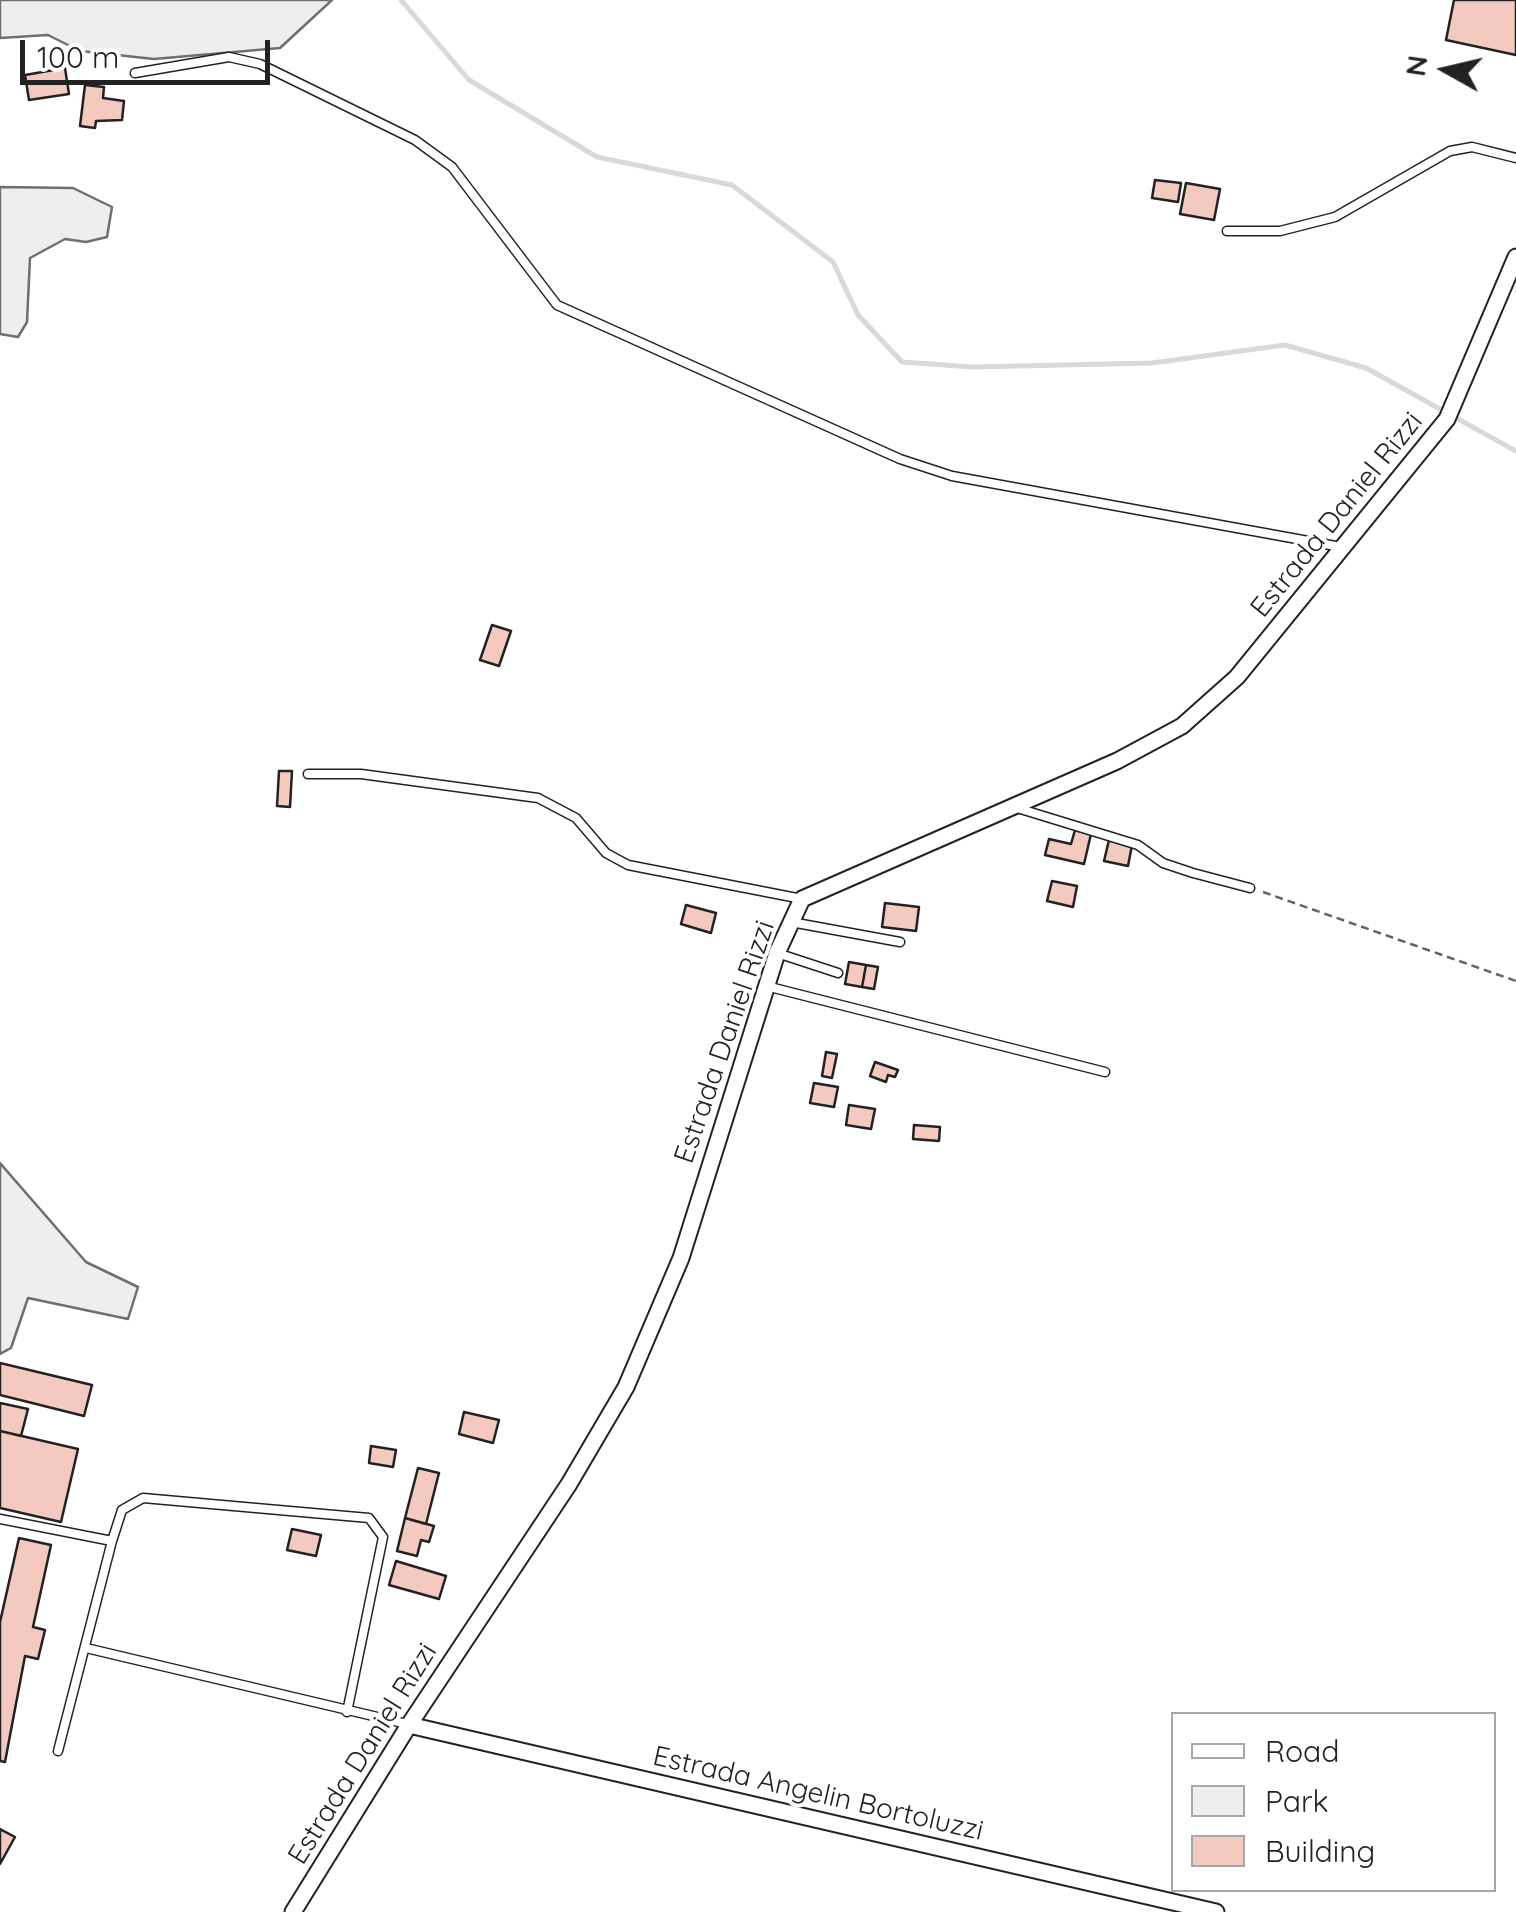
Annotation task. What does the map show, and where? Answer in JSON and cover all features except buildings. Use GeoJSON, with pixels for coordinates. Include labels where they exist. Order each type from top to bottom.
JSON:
{"type":"FeatureCollection","features":[{"type":"Feature","properties":{"kind":"street","name":"Estrada Daniel Rizzi"},"geometry":{"type":"LineString","coordinates":[[293,1912],[409,1724],[569,1484],[626,1388],[680,1258],[777,953],[802,899],[1118,761],[1182,726],[1236,677],[1345,549],[1447,419],[1462,392],[1497,295],[1516,257]]}},
{"type":"Feature","properties":{"kind":"street","name":"Estrada Angelin Bortoluzzi"},"geometry":{"type":"LineString","coordinates":[[409,1724],[1216,1912]]}},
{"type":"Feature","properties":{"kind":"lane"},"geometry":{"type":"LineString","coordinates":[[135,73],[229,57],[260,64],[415,140],[452,167],[496,221],[536,283],[557,305],[900,459],[952,476],[1345,549]]}},
{"type":"Feature","properties":{"kind":"lane"},"geometry":{"type":"LineString","coordinates":[[1227,231],[1280,232],[1335,217],[1450,151],[1472,147],[1516,158]]}},
{"type":"Feature","properties":{"kind":"lane"},"geometry":{"type":"LineString","coordinates":[[308,774],[361,774],[538,798],[576,818],[606,852],[628,865],[802,899]]}},
{"type":"Feature","properties":{"kind":"lane"},"geometry":{"type":"LineString","coordinates":[[1013,807],[1138,845],[1163,863],[1193,874],[1250,888]]}},
{"type":"Feature","properties":{"kind":"lane"},"geometry":{"type":"LineString","coordinates":[[791,922],[900,942]]}},
{"type":"Feature","properties":{"kind":"lane"},"geometry":{"type":"LineString","coordinates":[[777,953],[838,973]]}},
{"type":"Feature","properties":{"kind":"lane"},"geometry":{"type":"LineString","coordinates":[[766,986],[1105,1072]]}},
{"type":"Feature","properties":{"kind":"lane"},"geometry":{"type":"LineString","coordinates":[[58,1751],[122,1510],[144,1498],[369,1518],[384,1537],[347,1712]]}},
{"type":"Feature","properties":{"kind":"lane"},"geometry":{"type":"LineString","coordinates":[[0,1520],[112,1541]]}},
{"type":"Feature","properties":{"kind":"lane"},"geometry":{"type":"LineString","coordinates":[[86,1648],[409,1724]]}},
{"type":"Feature","properties":{"kind":"path"},"geometry":{"type":"LineString","coordinates":[[1250,888],[1516,982]]}},
{"type":"Feature","properties":{"kind":"green space"},"geometry":{"type":"Polygon","coordinates":[[[0,0],[332,0],[280,48],[154,59],[80,51],[48,35],[0,38],[0,0]]]}},
{"type":"Feature","properties":{"kind":"green space"},"geometry":{"type":"Polygon","coordinates":[[[0,187],[73,188],[112,207],[107,237],[86,242],[65,239],[30,258],[27,322],[18,337],[0,334],[0,187]]]}},
{"type":"Feature","properties":{"kind":"green space"},"geometry":{"type":"Polygon","coordinates":[[[0,1163],[86,1262],[138,1287],[128,1319],[28,1298],[11,1348],[0,1354],[0,1163]]]}},
{"type":"Feature","properties":{"kind":"waterway"},"geometry":{"type":"LineString","coordinates":[[401,0],[469,80],[597,157],[732,185],[833,262],[858,315],[902,362],[973,367],[1152,363],[1285,345],[1366,368],[1516,451]]}}]}
